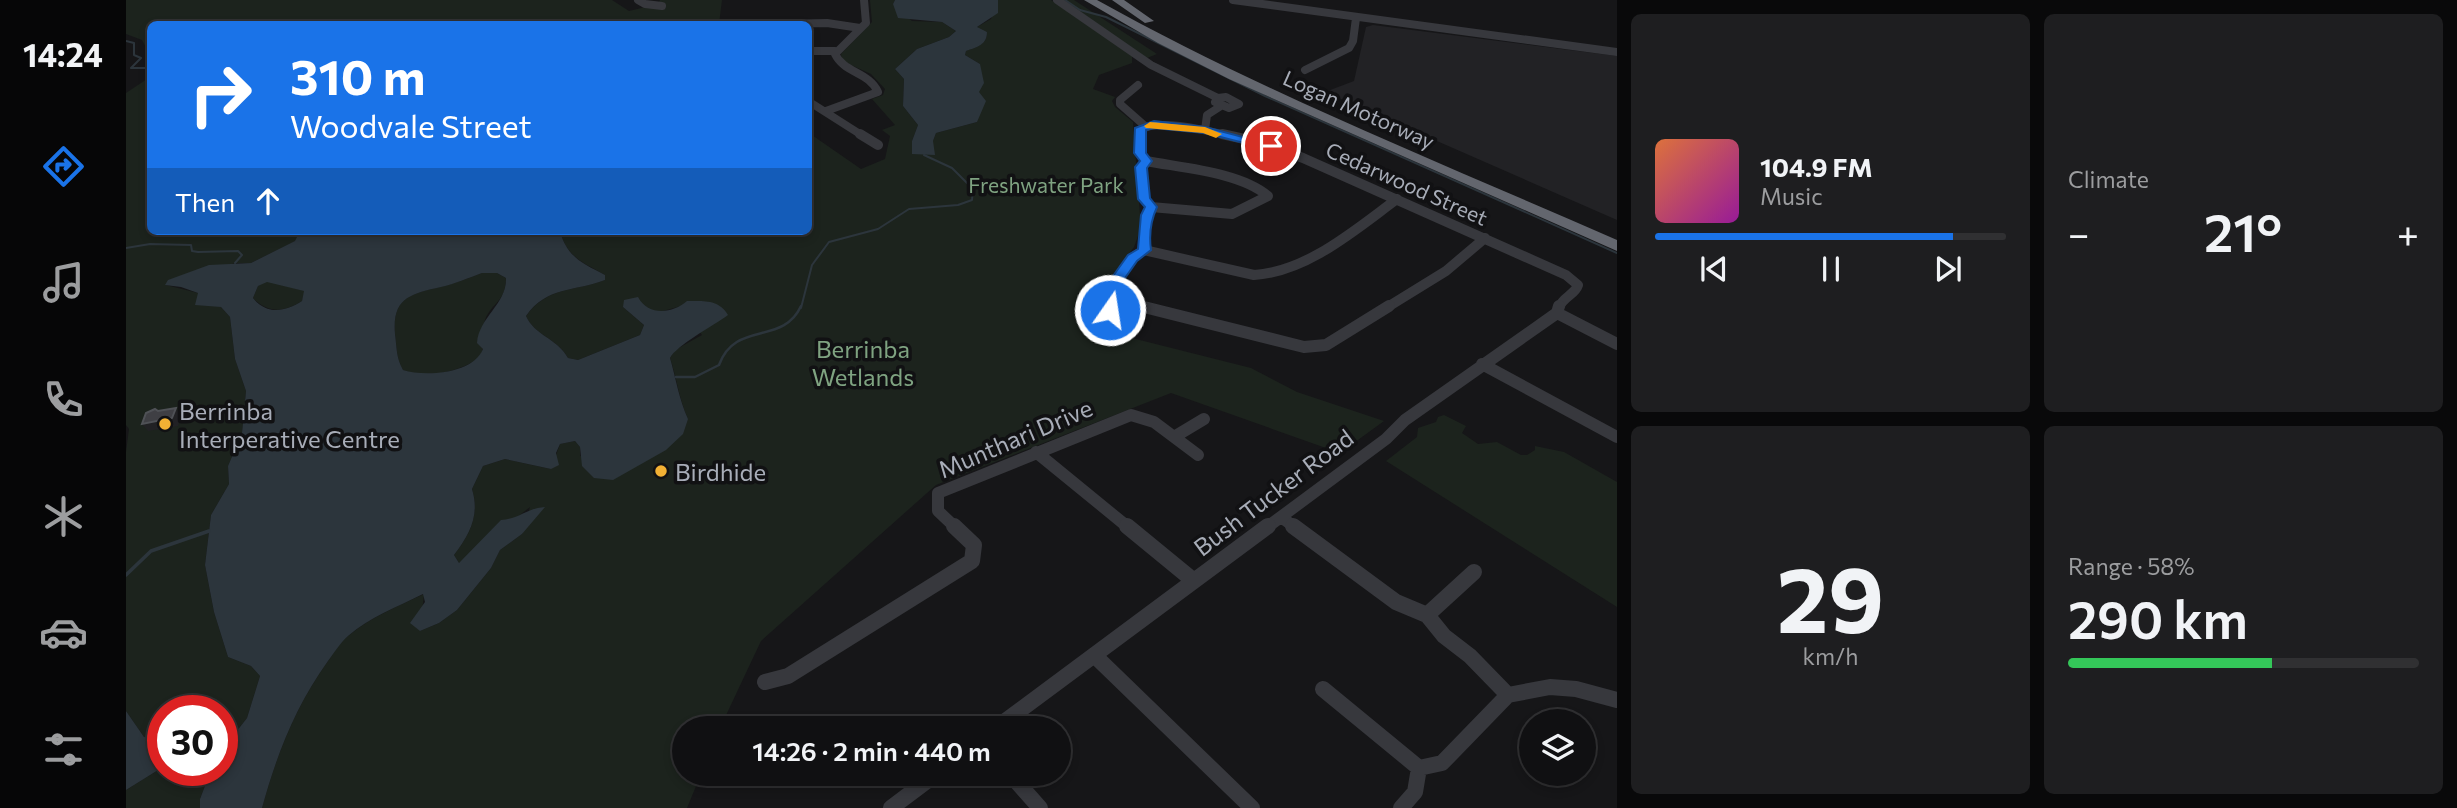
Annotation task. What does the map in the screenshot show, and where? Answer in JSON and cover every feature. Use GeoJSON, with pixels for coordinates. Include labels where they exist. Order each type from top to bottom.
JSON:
{"type":"FeatureCollection","features":[{"type":"Feature","properties":{"kind":"highway","name":"Logan Motorway"},"geometry":{"type":"LineString","coordinates":[[1089,0],[1162,41],[1233,76],[1617,246]]}},
{"type":"Feature","properties":{"kind":"highway","name":"Logan Motorway"},"geometry":{"type":"LineString","coordinates":[[1106,0],[1220,61],[1617,236]]}},
{"type":"Feature","properties":{"kind":"highway"},"geometry":{"type":"LineString","coordinates":[[1117,0],[1220,61]]}},
{"type":"Feature","properties":{"kind":"street"},"geometry":{"type":"LineString","coordinates":[[638,0],[645,4],[662,6]]}},
{"type":"Feature","properties":{"kind":"street"},"geometry":{"type":"LineString","coordinates":[[812,51],[835,51],[860,28],[867,19],[864,0]]}},
{"type":"Feature","properties":{"kind":"street"},"geometry":{"type":"LineString","coordinates":[[1057,0],[1151,65],[1220,102],[1207,116],[1205,130],[1145,126],[1120,104],[1120,100],[1138,85]]}},
{"type":"Feature","properties":{"kind":"street"},"geometry":{"type":"LineString","coordinates":[[1233,0],[1617,52]]}},
{"type":"Feature","properties":{"kind":"street"},"geometry":{"type":"LineString","coordinates":[[1306,70],[1349,48],[1353,41],[1356,18]]}},
{"type":"Feature","properties":{"kind":"street"},"geometry":{"type":"LineString","coordinates":[[812,23],[860,28]]}},
{"type":"Feature","properties":{"kind":"street"},"geometry":{"type":"LineString","coordinates":[[825,111],[878,92],[870,78],[840,65],[835,51]]}},
{"type":"Feature","properties":{"kind":"street"},"geometry":{"type":"LineString","coordinates":[[812,103],[878,145]]}},
{"type":"Feature","properties":{"kind":"street"},"geometry":{"type":"LineString","coordinates":[[1145,126],[1139,131],[1140,153],[1146,161],[1236,180],[1262,190],[1268,196],[1232,215],[1151,207],[1144,199],[1141,167],[1146,161]]}},
{"type":"Feature","properties":{"kind":"street","name":"Cedarwood Street"},"geometry":{"type":"LineString","coordinates":[[1205,130],[1292,154],[1397,199],[1566,275],[1578,285],[1573,292]]}},
{"type":"Feature","properties":{"kind":"street"},"geometry":{"type":"LineString","coordinates":[[870,139],[883,135]]}},
{"type":"Feature","properties":{"kind":"street"},"geometry":{"type":"LineString","coordinates":[[1397,199],[1351,233],[1272,275],[1254,275],[1144,250],[1132,258],[1110,290],[1115,300],[1304,347],[1316,347],[1326,345],[1446,271],[1485,238]]}},
{"type":"Feature","properties":{"kind":"street"},"geometry":{"type":"LineString","coordinates":[[1144,250],[1143,239],[1151,207]]}},
{"type":"Feature","properties":{"kind":"street","name":"Bush Tucker Road"},"geometry":{"type":"LineString","coordinates":[[1012,716],[1385,439],[1405,419],[1558,313],[1561,301],[1573,292]]}},
{"type":"Feature","properties":{"kind":"street"},"geometry":{"type":"LineString","coordinates":[[1111,328],[1110,310],[1115,300]]}},
{"type":"Feature","properties":{"kind":"street"},"geometry":{"type":"LineString","coordinates":[[1558,313],[1617,344]]}},
{"type":"Feature","properties":{"kind":"street"},"geometry":{"type":"LineString","coordinates":[[1482,364],[1617,437]]}},
{"type":"Feature","properties":{"kind":"street","name":"Munthari Drive"},"geometry":{"type":"LineString","coordinates":[[765,682],[788,676],[972,561],[974,545],[938,511],[938,493],[1132,415],[1154,422],[1198,455]]}},
{"type":"Feature","properties":{"kind":"street"},"geometry":{"type":"LineString","coordinates":[[1174,437],[1204,419]]}},
{"type":"Feature","properties":{"kind":"street"},"geometry":{"type":"LineString","coordinates":[[1036,452],[1194,581]]}},
{"type":"Feature","properties":{"kind":"street"},"geometry":{"type":"LineString","coordinates":[[1281,517],[1396,602],[1427,615],[1444,636],[1470,656],[1508,695]]}},
{"type":"Feature","properties":{"kind":"street"},"geometry":{"type":"LineString","coordinates":[[1427,615],[1474,572]]}},
{"type":"Feature","properties":{"kind":"street"},"geometry":{"type":"LineString","coordinates":[[1094,655],[1252,808]]}},
{"type":"Feature","properties":{"kind":"street"},"geometry":{"type":"LineString","coordinates":[[1419,768],[1442,763],[1508,695],[1522,689],[1566,685],[1617,700]]}},
{"type":"Feature","properties":{"kind":"street"},"geometry":{"type":"LineString","coordinates":[[1323,689],[1419,768]]}},
{"type":"Feature","properties":{"kind":"street"},"geometry":{"type":"LineString","coordinates":[[1401,808],[1415,792],[1419,768]]}},
{"type":"Feature","properties":{"kind":"street"},"geometry":{"type":"LineString","coordinates":[[891,808],[920,786]]}},
{"type":"Feature","properties":{"kind":"street"},"geometry":{"type":"LineString","coordinates":[[1021,786],[1040,808]]}},
{"type":"Feature","properties":{"kind":"shaded area"},"geometry":{"type":"Polygon","coordinates":[[[895,0],[998,0],[998,13],[977,27],[987,32],[985,40],[981,45],[966,51],[965,55],[980,64],[984,83],[979,92],[986,101],[977,122],[936,133],[933,141],[935,155],[912,154],[912,141],[918,125],[903,106],[904,79],[895,69],[917,49],[949,37],[956,31],[942,22],[898,18],[893,4],[895,0]]]}},
{"type":"Feature","properties":{"kind":"shaded area"},"geometry":{"type":"Polygon","coordinates":[[[1373,25],[1617,56],[1617,220],[1325,92],[1354,81],[1366,27],[1373,25]]]}},
{"type":"Feature","properties":{"kind":"shaded area"},"geometry":{"type":"Polygon","coordinates":[[[298,235],[561,235],[571,253],[582,263],[605,275],[605,280],[543,299],[526,316],[535,328],[558,346],[568,358],[578,360],[640,335],[644,325],[623,307],[624,300],[638,297],[648,307],[661,311],[674,309],[687,301],[710,302],[720,306],[728,315],[687,342],[670,358],[688,419],[683,434],[666,450],[613,480],[594,478],[582,466],[580,447],[575,441],[560,444],[556,453],[559,465],[551,469],[505,459],[483,466],[472,489],[475,507],[472,524],[454,555],[459,563],[501,520],[545,507],[522,534],[500,550],[491,568],[457,610],[439,623],[420,631],[410,623],[425,602],[423,594],[375,618],[345,639],[316,678],[297,713],[274,769],[262,808],[200,808],[205,786],[238,786],[238,730],[247,718],[260,676],[251,666],[228,657],[214,612],[205,565],[211,515],[229,484],[228,466],[242,433],[246,391],[235,359],[230,317],[221,307],[195,305],[198,293],[165,285],[168,280],[209,265],[251,263],[295,241],[298,235]],[[482,273],[420,292],[405,300],[400,305],[395,322],[398,357],[403,370],[423,373],[448,371],[469,364],[478,357],[483,349],[477,343],[479,334],[502,295],[506,278],[497,273],[482,273]],[[267,282],[258,286],[253,298],[264,307],[276,310],[289,308],[302,301],[304,291],[267,282]]]}},
{"type":"Feature","properties":{"kind":"shaded area"},"geometry":{"type":"Polygon","coordinates":[[[126,711],[144,737],[147,737],[147,777],[126,790],[126,711]]]}},
{"type":"Feature","properties":{"kind":"green space"},"geometry":{"type":"Polygon","coordinates":[[[126,0],[612,0],[629,11],[658,4],[660,0],[722,0],[719,21],[147,21],[147,49],[142,40],[126,34],[126,0]]]}},
{"type":"Feature","properties":{"kind":"green space","name":"Berrinba Wetlands"},"geometry":{"type":"Polygon","coordinates":[[[870,0],[895,0],[893,4],[912,21],[942,22],[956,31],[949,37],[917,49],[895,69],[904,79],[903,106],[918,125],[912,141],[933,141],[936,133],[977,122],[980,64],[965,55],[966,51],[985,40],[987,32],[977,27],[991,19],[998,0],[1051,0],[1132,56],[1132,63],[1099,75],[1093,89],[1115,97],[1112,101],[1115,107],[1133,122],[1141,228],[1134,247],[1103,289],[1104,321],[1108,332],[1251,368],[1297,392],[1384,421],[1340,453],[1171,393],[936,485],[761,641],[726,716],[672,716],[672,786],[696,786],[687,808],[262,808],[281,750],[297,713],[316,678],[342,641],[375,618],[424,594],[420,631],[439,623],[457,610],[491,568],[500,550],[522,534],[530,507],[459,563],[454,555],[472,524],[475,507],[472,489],[483,466],[505,459],[551,469],[560,444],[575,441],[580,447],[580,456],[688,419],[670,358],[675,350],[702,335],[681,306],[656,313],[643,306],[623,307],[644,325],[640,335],[578,360],[568,358],[530,323],[526,316],[543,299],[605,280],[605,275],[571,253],[561,235],[812,235],[812,135],[861,169],[885,159],[890,136],[882,130],[895,125],[872,99],[883,95],[885,89],[871,74],[842,61],[841,54],[872,22],[870,0]]]}},
{"type":"Feature","properties":{"kind":"green space"},"geometry":{"type":"Polygon","coordinates":[[[1063,0],[1074,0],[1157,54],[1147,58],[1063,0]]]}},
{"type":"Feature","properties":{"kind":"green space"},"geometry":{"type":"Polygon","coordinates":[[[147,79],[147,235],[298,235],[296,241],[251,263],[235,263],[166,285],[198,293],[221,307],[230,317],[235,359],[246,391],[242,433],[228,466],[229,484],[211,515],[205,565],[214,612],[228,657],[251,666],[260,676],[247,718],[238,730],[238,695],[147,695],[147,737],[144,737],[126,711],[126,452],[129,429],[126,425],[126,93],[147,79]]]}},
{"type":"Feature","properties":{"kind":"green space"},"geometry":{"type":"Polygon","coordinates":[[[482,273],[497,273],[506,278],[504,292],[485,320],[483,348],[478,357],[454,370],[434,374],[419,375],[403,370],[395,334],[400,305],[412,295],[482,273]]]}},
{"type":"Feature","properties":{"kind":"green space"},"geometry":{"type":"Polygon","coordinates":[[[267,281],[305,291],[302,301],[277,310],[265,307],[253,298],[258,286],[267,281]]]}},
{"type":"Feature","properties":{"kind":"green space"},"geometry":{"type":"Polygon","coordinates":[[[1444,415],[1466,426],[1462,433],[1478,444],[1497,442],[1521,455],[1535,450],[1535,446],[1564,452],[1617,482],[1617,607],[1386,461],[1417,437],[1418,428],[1436,422],[1438,417],[1444,415]]]}},
{"type":"Feature","properties":{"kind":"green space"},"geometry":{"type":"Polygon","coordinates":[[[147,777],[147,786],[205,786],[200,808],[126,808],[126,790],[147,777]]]}},
{"type":"Feature","properties":{"kind":"building"},"geometry":{"type":"Polygon","coordinates":[[[176,408],[172,418],[142,424],[146,413],[155,409],[158,411],[176,408]]]}},
{"type":"Feature","properties":{"kind":"waterway"},"geometry":{"type":"LineString","coordinates":[[1065,0],[1080,10],[1106,17],[1265,96],[1617,253]]}},
{"type":"Feature","properties":{"kind":"waterway"},"geometry":{"type":"LineString","coordinates":[[126,41],[134,43],[134,55],[141,58],[131,68],[147,68]]}},
{"type":"Feature","properties":{"kind":"waterway"},"geometry":{"type":"LineString","coordinates":[[801,308],[812,265],[829,242],[878,229],[909,209],[958,205],[972,200],[973,189],[952,168],[924,155]]}},
{"type":"Feature","properties":{"kind":"waterway"},"geometry":{"type":"LineString","coordinates":[[126,248],[150,244],[191,245],[192,251],[198,252],[238,251],[242,255],[235,263]]}},
{"type":"Feature","properties":{"kind":"waterway"},"geometry":{"type":"LineString","coordinates":[[676,377],[695,377],[719,365],[726,351],[736,342],[783,326],[801,306]]}},
{"type":"Feature","properties":{"kind":"waterway"},"geometry":{"type":"LineString","coordinates":[[126,575],[151,551],[209,531]]}},
{"type":"Feature","properties":{"kind":"slow traffic"},"geometry":{"type":"LineString","coordinates":[[1150,126],[1205,130],[1216,134]]}},
{"type":"Feature","properties":{"kind":"place","name":"Berrinba Interperative Centre"},"geometry":{"type":"Point","coordinates":[165,424]}},
{"type":"Feature","properties":{"kind":"place","name":"Birdhide"},"geometry":{"type":"Point","coordinates":[661,471]}},
{"type":"Feature","properties":{"kind":"route"},"geometry":{"type":"LineString","coordinates":[[1110,310],[1115,300],[1110,290],[1132,258],[1144,250],[1143,239],[1151,207],[1144,199],[1141,167],[1146,161],[1140,153],[1141,128],[1161,125],[1205,130],[1271,146]]}},
{"type":"Feature","properties":{"kind":"park label","name":"Freshwater Park"},"geometry":{"type":"Point","coordinates":[1046,184]}}]}
